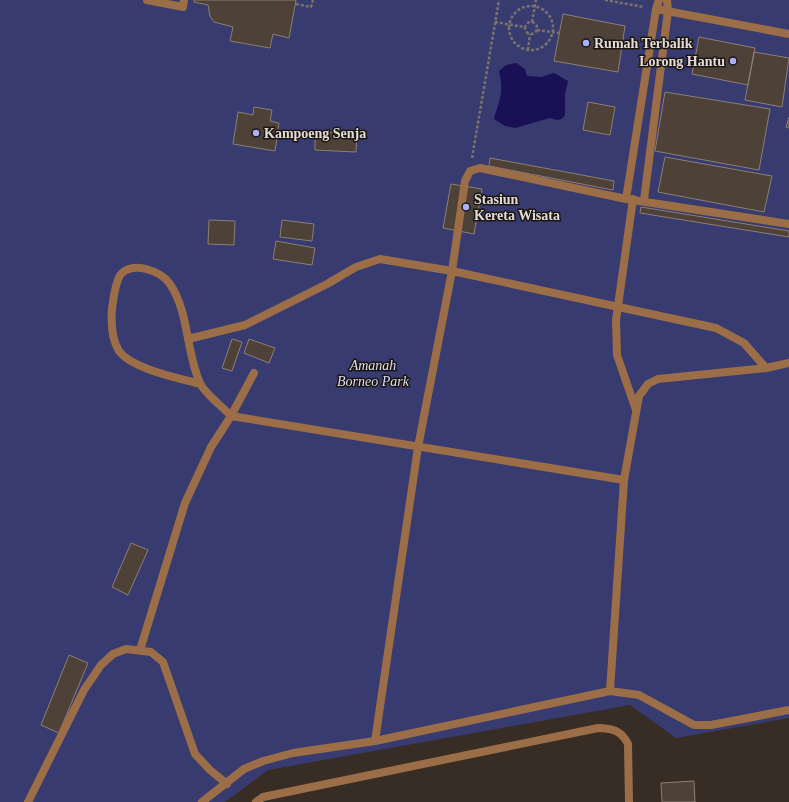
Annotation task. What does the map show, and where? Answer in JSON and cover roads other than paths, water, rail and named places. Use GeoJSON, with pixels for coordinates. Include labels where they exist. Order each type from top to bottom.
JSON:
{"type":"FeatureCollection","features":[{"type":"Feature","properties":{"kind":"street"},"geometry":{"type":"LineString","coordinates":[[147,0],[183,8],[184,0]]}},
{"type":"Feature","properties":{"kind":"street"},"geometry":{"type":"LineString","coordinates":[[637,411],[617,355],[616,320],[630,199],[656,10],[659,0]]}},
{"type":"Feature","properties":{"kind":"street"},"geometry":{"type":"LineString","coordinates":[[644,200],[668,11],[667,0]]}},
{"type":"Feature","properties":{"kind":"street"},"geometry":{"type":"LineString","coordinates":[[656,10],[789,34]]}},
{"type":"Feature","properties":{"kind":"street"},"geometry":{"type":"LineString","coordinates":[[375,741],[418,447],[452,271],[465,181],[470,171],[480,168],[630,199],[789,224]]}},
{"type":"Feature","properties":{"kind":"street"},"geometry":{"type":"LineString","coordinates":[[188,339],[245,326],[327,284],[356,267],[380,259],[452,271],[716,328],[744,343],[766,368]]}},
{"type":"Feature","properties":{"kind":"street"},"geometry":{"type":"LineString","coordinates":[[200,384],[179,305],[170,284],[160,274],[146,269],[129,269],[120,275],[114,298],[111,319],[120,351],[134,363],[200,384],[231,416],[624,480]]}},
{"type":"Feature","properties":{"kind":"street"},"geometry":{"type":"LineString","coordinates":[[610,691],[624,480],[639,396],[648,384],[658,379],[766,368],[789,363]]}},
{"type":"Feature","properties":{"kind":"street"},"geometry":{"type":"LineString","coordinates":[[140,650],[185,503],[211,447],[231,416],[254,373]]}},
{"type":"Feature","properties":{"kind":"street"},"geometry":{"type":"LineString","coordinates":[[28,802],[84,690],[102,665],[113,654],[126,649],[151,652],[163,662],[195,754],[210,770],[227,784]]}},
{"type":"Feature","properties":{"kind":"street"},"geometry":{"type":"LineString","coordinates":[[202,802],[227,784],[244,769],[263,761],[293,753],[375,741],[610,691],[639,696],[694,725],[711,725],[789,710]]}},
{"type":"Feature","properties":{"kind":"street"},"geometry":{"type":"LineString","coordinates":[[261,800],[574,732],[598,728],[611,728],[625,737],[628,744],[630,802]]}},
{"type":"Feature","properties":{"kind":"place","name":"Rumah Terbalik"},"geometry":{"type":"Point","coordinates":[586,43]}},
{"type":"Feature","properties":{"kind":"place","name":"Lorong Hantu"},"geometry":{"type":"Point","coordinates":[733,61]}},
{"type":"Feature","properties":{"kind":"place","name":"Kampoeng Senja"},"geometry":{"type":"Point","coordinates":[256,133]}},
{"type":"Feature","properties":{"kind":"place","name":"Stasiun Kereta Wisata"},"geometry":{"type":"Point","coordinates":[466,207]}},
{"type":"Feature","properties":{"kind":"park label","name":"Amanah Borneo Park"},"geometry":{"type":"Point","coordinates":[373,374]}}]}
